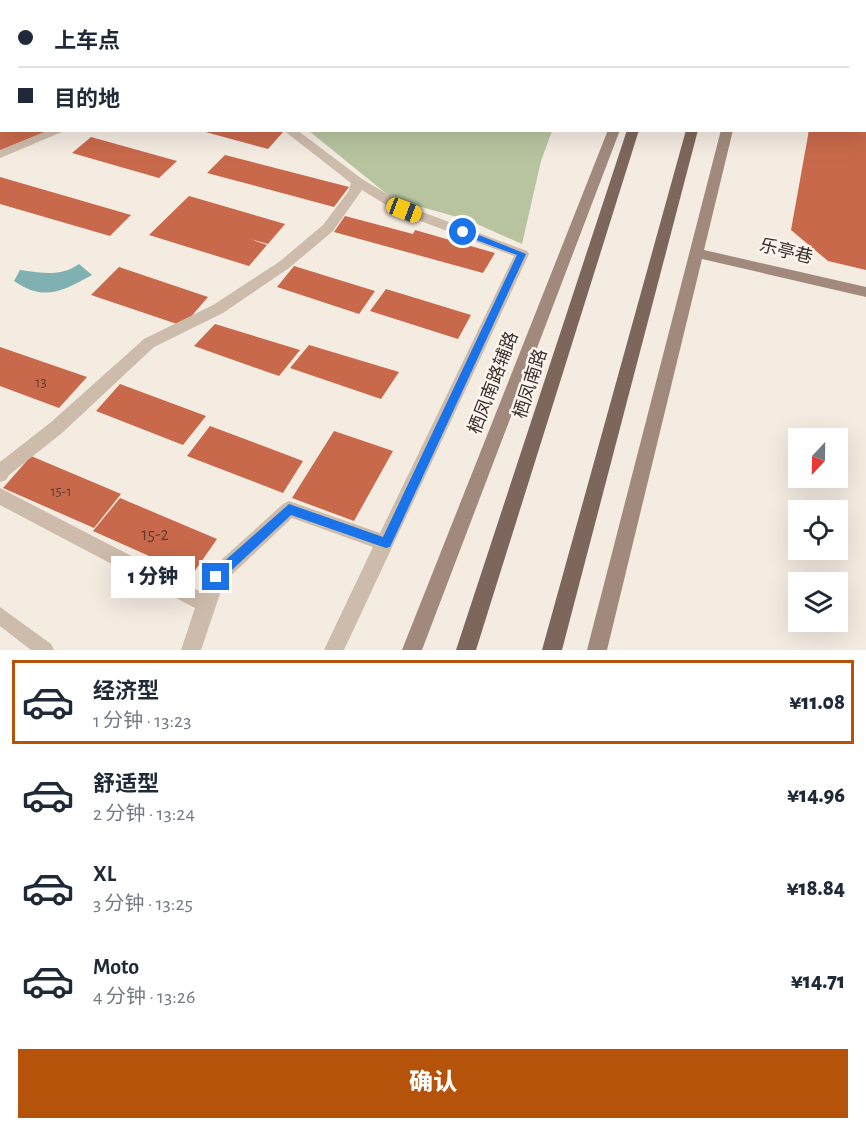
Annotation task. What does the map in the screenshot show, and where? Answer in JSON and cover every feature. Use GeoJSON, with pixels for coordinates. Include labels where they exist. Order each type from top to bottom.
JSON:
{"type":"FeatureCollection","features":[{"type":"Feature","properties":{"kind":"main road","name":"栖凤南路"},"geometry":{"type":"LineString","coordinates":[[466,650],[632,132]]}},
{"type":"Feature","properties":{"kind":"main road"},"geometry":{"type":"LineString","coordinates":[[552,650],[691,132]]}},
{"type":"Feature","properties":{"kind":"street"},"geometry":{"type":"LineString","coordinates":[[0,154],[56,132]]}},
{"type":"Feature","properties":{"kind":"street"},"geometry":{"type":"LineString","coordinates":[[292,132],[358,183],[404,210],[522,254],[334,650]]}},
{"type":"Feature","properties":{"kind":"street","name":"栖凤南路辅路"},"geometry":{"type":"LineString","coordinates":[[412,650],[613,132]]}},
{"type":"Feature","properties":{"kind":"street"},"geometry":{"type":"LineString","coordinates":[[597,650],[726,132]]}},
{"type":"Feature","properties":{"kind":"street"},"geometry":{"type":"LineString","coordinates":[[0,475],[3,470],[56,428],[149,343],[218,309],[284,265],[328,228],[354,194],[358,183]]}},
{"type":"Feature","properties":{"kind":"street","name":"乐亭巷"},"geometry":{"type":"LineString","coordinates":[[696,253],[866,292]]}},
{"type":"Feature","properties":{"kind":"street"},"geometry":{"type":"LineString","coordinates":[[0,496],[206,604]]}},
{"type":"Feature","properties":{"kind":"street"},"geometry":{"type":"LineString","coordinates":[[191,650],[216,577],[289,509],[386,543]]}},
{"type":"Feature","properties":{"kind":"lane"},"geometry":{"type":"LineString","coordinates":[[0,615],[45,650]]}},
{"type":"Feature","properties":{"kind":"green space"},"geometry":{"type":"Polygon","coordinates":[[[310,132],[552,132],[541,161],[522,244],[468,220],[393,199],[310,132]]]}},
{"type":"Feature","properties":{"kind":"water"},"geometry":{"type":"Polygon","coordinates":[[[79,264],[92,275],[72,286],[53,292],[35,291],[14,281],[20,270],[58,272],[79,264]]]}},
{"type":"Feature","properties":{"kind":"building"},"geometry":{"type":"Polygon","coordinates":[[[0,132],[50,132],[0,151],[0,132]]]}},
{"type":"Feature","properties":{"kind":"building"},"geometry":{"type":"Polygon","coordinates":[[[205,132],[283,132],[268,149],[205,132]]]}},
{"type":"Feature","properties":{"kind":"building"},"geometry":{"type":"Polygon","coordinates":[[[809,132],[866,132],[866,270],[828,261],[791,230],[809,132]]]}},
{"type":"Feature","properties":{"kind":"building"},"geometry":{"type":"Polygon","coordinates":[[[91,137],[177,161],[159,178],[72,153],[91,137]]]}},
{"type":"Feature","properties":{"kind":"building"},"geometry":{"type":"Polygon","coordinates":[[[225,155],[349,187],[334,207],[207,173],[225,155]]]}},
{"type":"Feature","properties":{"kind":"building"},"geometry":{"type":"Polygon","coordinates":[[[0,177],[131,215],[110,236],[0,204],[0,177]]]}},
{"type":"Feature","properties":{"kind":"building"},"geometry":{"type":"Polygon","coordinates":[[[189,196],[285,224],[268,244],[250,239],[267,245],[249,266],[149,235],[189,196]]]}},
{"type":"Feature","properties":{"kind":"building"},"geometry":{"type":"Polygon","coordinates":[[[345,216],[413,234],[415,230],[495,253],[483,273],[334,232],[345,216]]]}},
{"type":"Feature","properties":{"kind":"building"},"geometry":{"type":"Polygon","coordinates":[[[294,266],[375,291],[359,314],[277,287],[294,266]]]}},
{"type":"Feature","properties":{"kind":"building"},"geometry":{"type":"Polygon","coordinates":[[[119,267],[208,297],[183,326],[91,295],[119,267]]]}},
{"type":"Feature","properties":{"kind":"building"},"geometry":{"type":"Polygon","coordinates":[[[386,289],[471,315],[458,339],[370,311],[386,289]]]}},
{"type":"Feature","properties":{"kind":"building"},"geometry":{"type":"Polygon","coordinates":[[[215,324],[300,350],[279,376],[194,346],[215,324]]]}},
{"type":"Feature","properties":{"kind":"building"},"geometry":{"type":"Polygon","coordinates":[[[309,345],[399,372],[381,399],[290,368],[309,345]]]}},
{"type":"Feature","properties":{"kind":"building"},"geometry":{"type":"Polygon","coordinates":[[[0,347],[87,377],[59,408],[0,386],[0,347]]]}},
{"type":"Feature","properties":{"kind":"building"},"geometry":{"type":"Polygon","coordinates":[[[120,384],[206,416],[183,445],[96,411],[120,384]]]}},
{"type":"Feature","properties":{"kind":"building"},"geometry":{"type":"Polygon","coordinates":[[[210,426],[303,461],[283,493],[187,456],[210,426]]]}},
{"type":"Feature","properties":{"kind":"building"},"geometry":{"type":"Polygon","coordinates":[[[334,431],[393,451],[354,521],[292,498],[334,431]]]}},
{"type":"Feature","properties":{"kind":"building"},"geometry":{"type":"Polygon","coordinates":[[[31,456],[121,494],[94,528],[3,488],[31,456]]]}},
{"type":"Feature","properties":{"kind":"building"},"geometry":{"type":"Polygon","coordinates":[[[120,498],[217,539],[192,575],[93,531],[120,498]]]}},
{"type":"Feature","properties":{"kind":"route"},"geometry":{"type":"LineString","coordinates":[[216,577],[289,509],[386,543],[471,358],[522,254],[463,232]]}}]}
